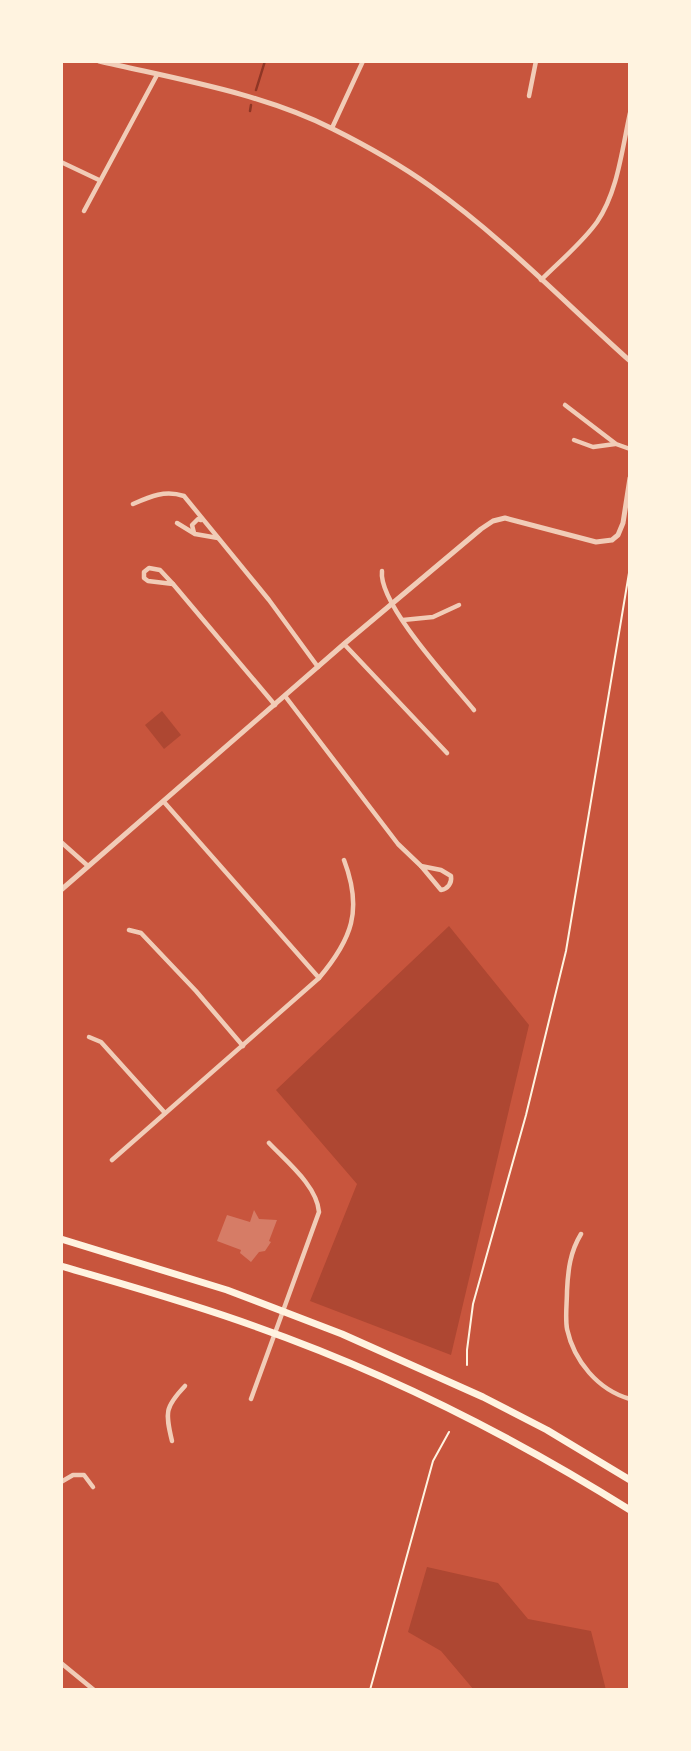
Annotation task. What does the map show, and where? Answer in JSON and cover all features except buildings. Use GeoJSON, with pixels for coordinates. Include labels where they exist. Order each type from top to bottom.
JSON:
{"type":"FeatureCollection","features":[{"type":"Feature","properties":{"kind":"main road"},"geometry":{"type":"LineString","coordinates":[[61,1239],[227,1290],[342,1334],[484,1396],[630,1480]]}},
{"type":"Feature","properties":{"kind":"main road"},"geometry":{"type":"LineString","coordinates":[[61,1266],[201,1308],[354,1365],[459,1414],[630,1510]]}},
{"type":"Feature","properties":{"kind":"street"},"geometry":{"type":"LineString","coordinates":[[99,61],[246,97],[332,128],[382,155],[430,186],[476,222],[630,361]]}},
{"type":"Feature","properties":{"kind":"street"},"geometry":{"type":"LineString","coordinates":[[332,128],[363,61]]}},
{"type":"Feature","properties":{"kind":"street"},"geometry":{"type":"LineString","coordinates":[[529,96],[536,61]]}},
{"type":"Feature","properties":{"kind":"street"},"geometry":{"type":"LineString","coordinates":[[84,211],[157,75]]}},
{"type":"Feature","properties":{"kind":"street"},"geometry":{"type":"LineString","coordinates":[[541,280],[591,230],[604,211],[614,184],[630,113]]}},
{"type":"Feature","properties":{"kind":"street"},"geometry":{"type":"LineString","coordinates":[[61,162],[99,180]]}},
{"type":"Feature","properties":{"kind":"street"},"geometry":{"type":"LineString","coordinates":[[565,405],[616,444],[630,449]]}},
{"type":"Feature","properties":{"kind":"street"},"geometry":{"type":"LineString","coordinates":[[574,440],[593,447],[616,444]]}},
{"type":"Feature","properties":{"kind":"street"},"geometry":{"type":"LineString","coordinates":[[61,890],[464,542],[497,520],[505,518],[596,542],[612,540],[618,536],[623,523],[630,478]]}},
{"type":"Feature","properties":{"kind":"street"},"geometry":{"type":"LineString","coordinates":[[133,504],[148,497],[172,492],[184,496],[269,600],[318,667]]}},
{"type":"Feature","properties":{"kind":"street"},"geometry":{"type":"LineString","coordinates":[[195,534],[192,525],[198,519],[201,520]]}},
{"type":"Feature","properties":{"kind":"street"},"geometry":{"type":"LineString","coordinates":[[177,523],[195,534],[218,538]]}},
{"type":"Feature","properties":{"kind":"street"},"geometry":{"type":"LineString","coordinates":[[173,584],[148,581],[144,578],[144,572],[149,568],[157,568],[173,584],[275,705]]}},
{"type":"Feature","properties":{"kind":"street"},"geometry":{"type":"LineString","coordinates":[[382,571],[381,579],[392,604],[423,650],[474,710]]}},
{"type":"Feature","properties":{"kind":"street"},"geometry":{"type":"LineString","coordinates":[[403,620],[433,617],[459,606]]}},
{"type":"Feature","properties":{"kind":"street"},"geometry":{"type":"LineString","coordinates":[[344,644],[447,752]]}},
{"type":"Feature","properties":{"kind":"street"},"geometry":{"type":"LineString","coordinates":[[285,696],[398,844],[442,890],[450,884],[451,876],[441,870],[421,866]]}},
{"type":"Feature","properties":{"kind":"street"},"geometry":{"type":"LineString","coordinates":[[164,802],[319,978]]}},
{"type":"Feature","properties":{"kind":"street"},"geometry":{"type":"LineString","coordinates":[[61,842],[88,866]]}},
{"type":"Feature","properties":{"kind":"street"},"geometry":{"type":"LineString","coordinates":[[112,1160],[319,978],[334,961],[346,940],[355,913],[352,881],[344,860]]}},
{"type":"Feature","properties":{"kind":"street"},"geometry":{"type":"LineString","coordinates":[[130,930],[141,933],[243,1046]]}},
{"type":"Feature","properties":{"kind":"street"},"geometry":{"type":"LineString","coordinates":[[89,1037],[101,1042],[165,1113]]}},
{"type":"Feature","properties":{"kind":"street"},"geometry":{"type":"LineString","coordinates":[[251,1399],[319,1212],[318,1204],[306,1184],[270,1143]]}},
{"type":"Feature","properties":{"kind":"street"},"geometry":{"type":"LineString","coordinates":[[581,1234],[572,1250],[568,1275],[566,1322],[571,1342],[579,1359],[593,1376],[614,1392],[630,1399]]}},
{"type":"Feature","properties":{"kind":"street"},"geometry":{"type":"LineString","coordinates":[[172,1441],[167,1418],[168,1407],[186,1386]]}},
{"type":"Feature","properties":{"kind":"street"},"geometry":{"type":"LineString","coordinates":[[61,1482],[73,1475],[84,1475],[93,1487]]}},
{"type":"Feature","properties":{"kind":"street"},"geometry":{"type":"LineString","coordinates":[[61,1663],[94,1690]]}},
{"type":"Feature","properties":{"kind":"path"},"geometry":{"type":"LineString","coordinates":[[467,1365],[474,1304],[528,1110],[566,951],[630,567]]}},
{"type":"Feature","properties":{"kind":"path"},"geometry":{"type":"LineString","coordinates":[[370,1690],[433,1461],[449,1432]]}},
{"type":"Feature","properties":{"kind":"shaded area"},"geometry":{"type":"Polygon","coordinates":[[[162,711],[181,735],[164,749],[145,725],[162,711]]]}},
{"type":"Feature","properties":{"kind":"shaded area"},"geometry":{"type":"Polygon","coordinates":[[[449,926],[529,1025],[451,1355],[310,1301],[357,1184],[276,1090],[449,926]]]}},
{"type":"Feature","properties":{"kind":"shaded area"},"geometry":{"type":"Polygon","coordinates":[[[427,1567],[498,1583],[528,1619],[591,1631],[606,1690],[474,1690],[441,1651],[408,1632],[427,1567]]]}},
{"type":"Feature","properties":{"kind":"waterway"},"geometry":{"type":"LineString","coordinates":[[256,90],[265,61]]}},
{"type":"Feature","properties":{"kind":"waterway"},"geometry":{"type":"LineString","coordinates":[[250,111],[251,105]]}}]}
